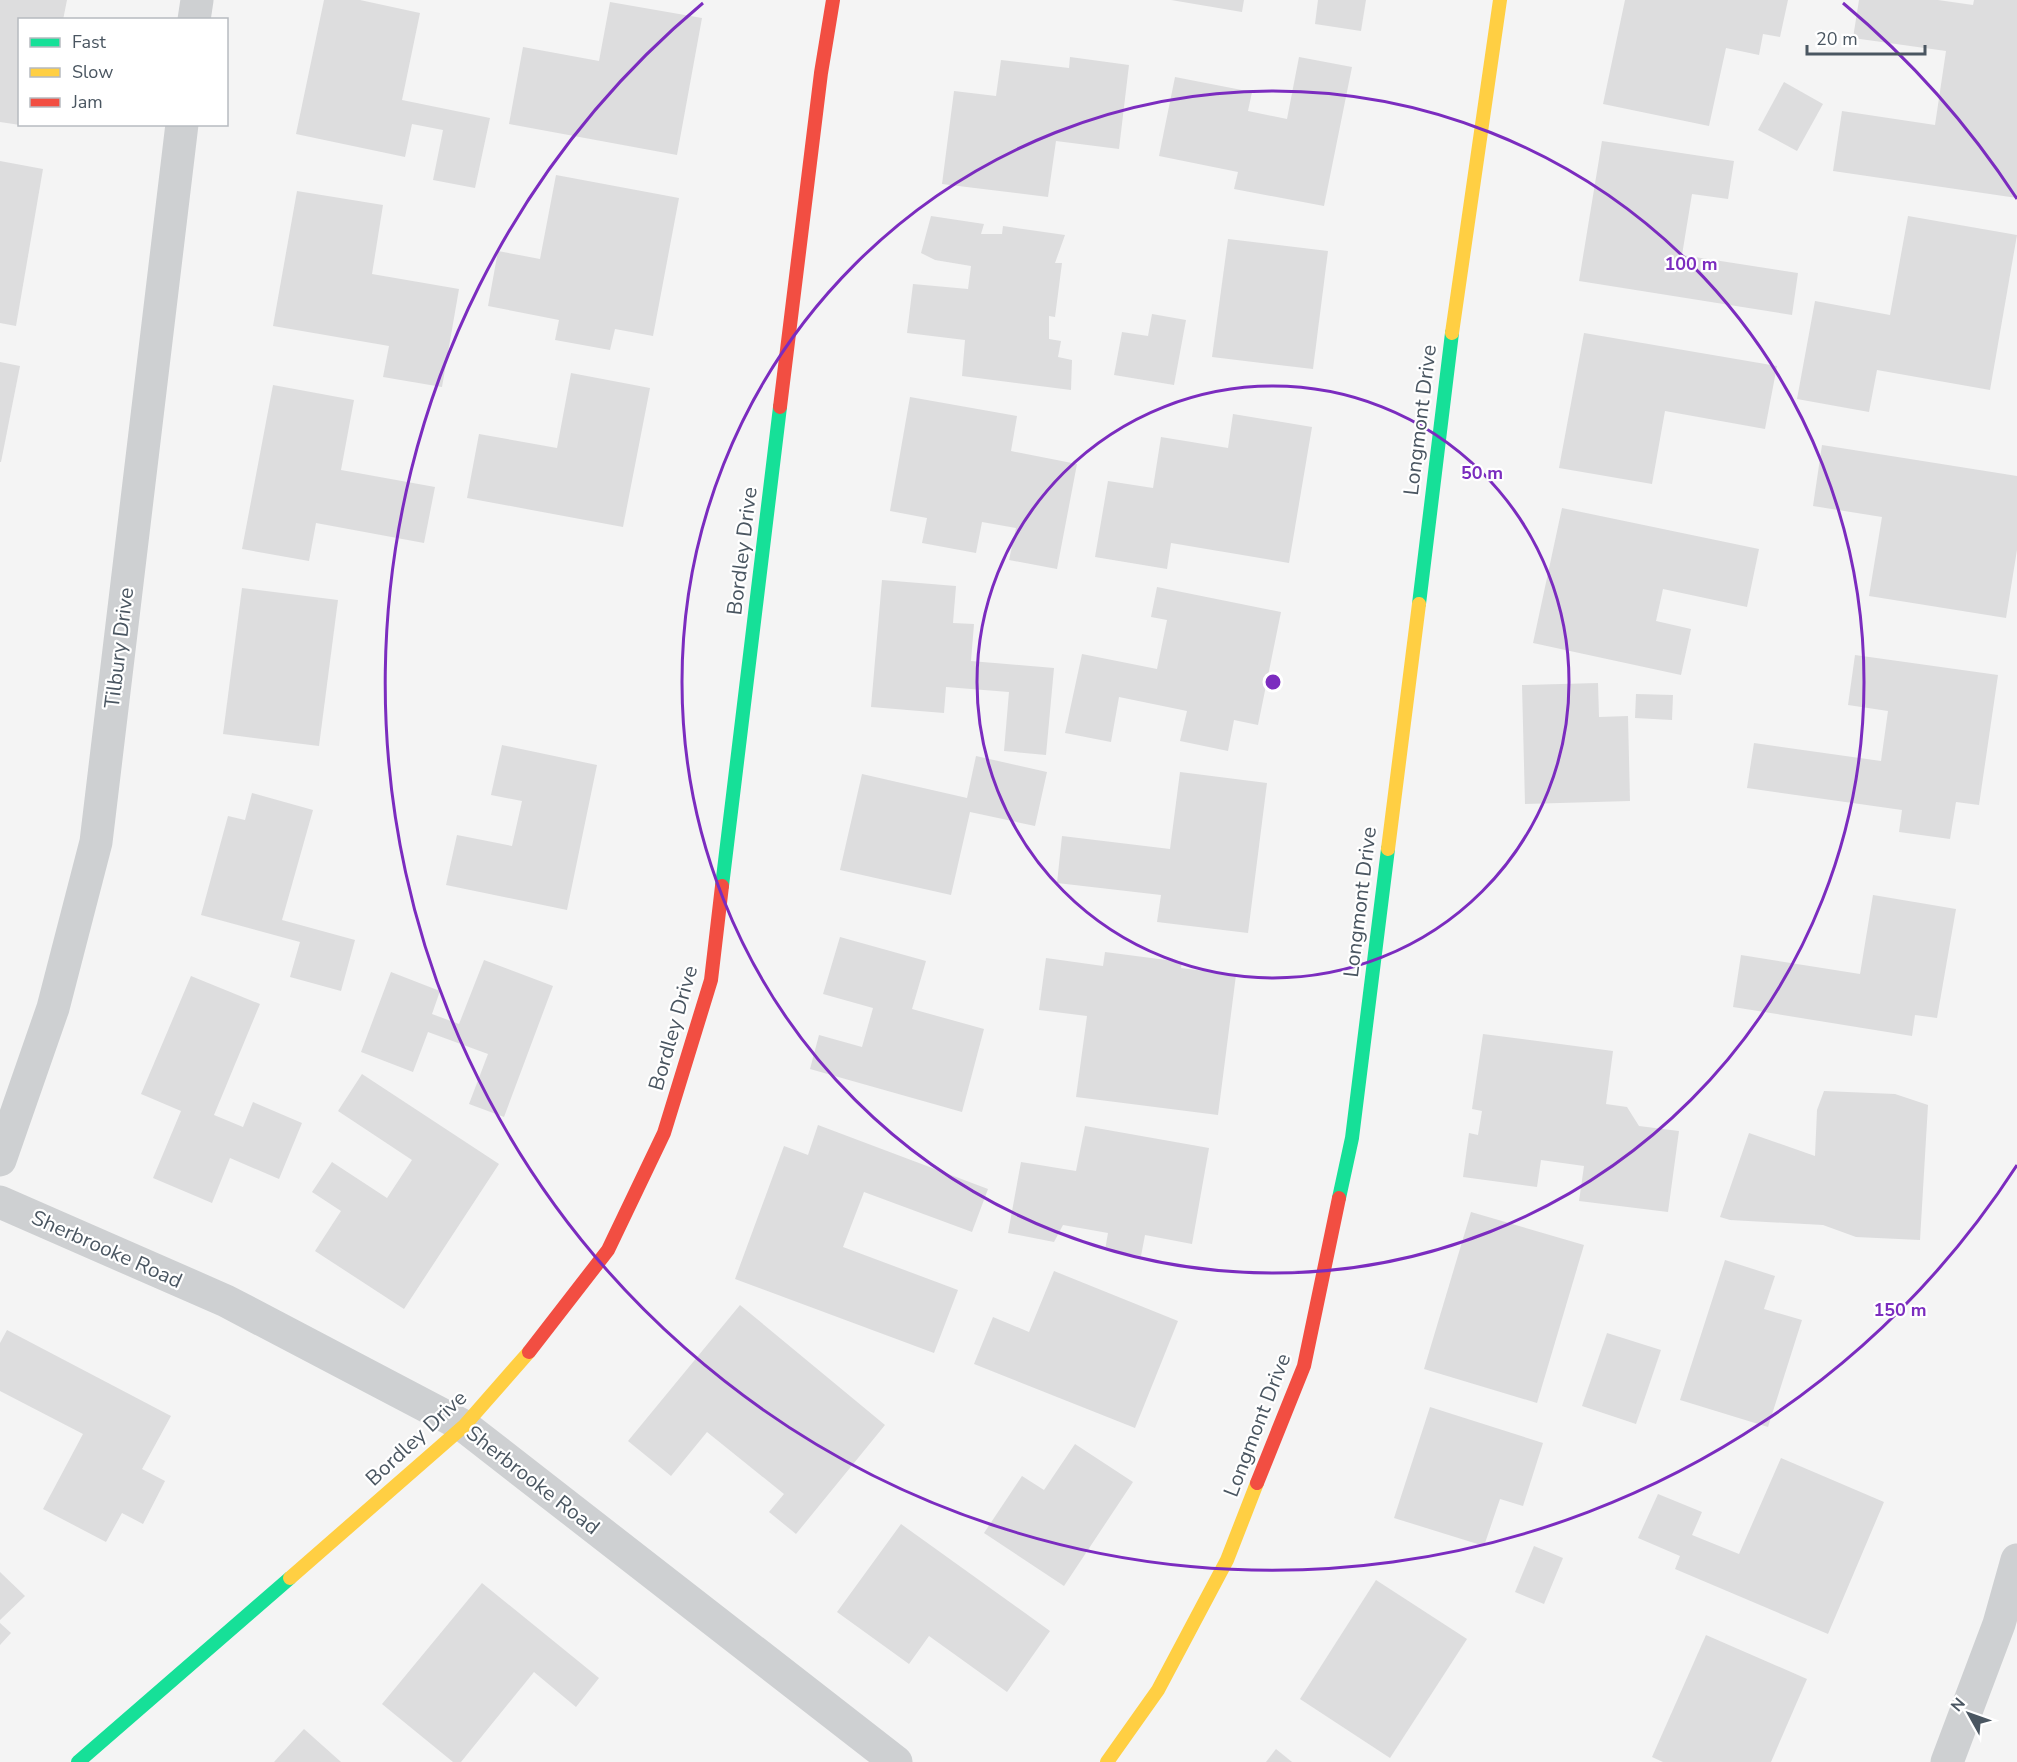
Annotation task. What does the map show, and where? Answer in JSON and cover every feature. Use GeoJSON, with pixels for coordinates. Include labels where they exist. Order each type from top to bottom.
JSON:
{"type":"FeatureCollection","features":[{"type":"Feature","properties":{"kind":"street"},"geometry":{"type":"LineString","coordinates":[[194,18],[196,0]]}},
{"type":"Feature","properties":{"kind":"street","name":"Bordley Drive"},"geometry":{"type":"LineString","coordinates":[[78,1762],[464,1426],[524,1359],[608,1250],[664,1133],[711,980],[821,73],[833,0]]}},
{"type":"Feature","properties":{"kind":"street","name":"Longmont Drive"},"geometry":{"type":"LineString","coordinates":[[1107,1762],[1158,1690],[1227,1560],[1305,1366],[1352,1138],[1463,247],[1500,0]]}},
{"type":"Feature","properties":{"kind":"street","name":"Tilbury Drive"},"geometry":{"type":"LineString","coordinates":[[0,1160],[52,1008],[96,842],[182,126]]}},
{"type":"Feature","properties":{"kind":"street","name":"Sherbrooke Road"},"geometry":{"type":"LineString","coordinates":[[0,1202],[226,1301],[464,1426],[896,1762]]}},
{"type":"Feature","properties":{"kind":"street"},"geometry":{"type":"LineString","coordinates":[[1947,1762],[1999,1623],[2017,1560]]}},
{"type":"Feature","properties":{"kind":"building"},"geometry":{"type":"Polygon","coordinates":[[[0,0],[67,0],[63,18],[18,18],[18,125],[0,122],[0,0]]]}},
{"type":"Feature","properties":{"kind":"building"},"geometry":{"type":"Polygon","coordinates":[[[324,0],[360,0],[420,13],[402,100],[490,118],[475,188],[433,180],[443,130],[412,124],[405,157],[296,134],[324,0]]]}},
{"type":"Feature","properties":{"kind":"building"},"geometry":{"type":"Polygon","coordinates":[[[1171,0],[1244,0],[1242,12],[1171,0]]]}},
{"type":"Feature","properties":{"kind":"building"},"geometry":{"type":"Polygon","coordinates":[[[1318,0],[1366,0],[1361,31],[1315,24],[1318,0]]]}},
{"type":"Feature","properties":{"kind":"building"},"geometry":{"type":"Polygon","coordinates":[[[1625,0],[1788,0],[1780,37],[1763,34],[1759,55],[1726,48],[1709,126],[1603,104],[1625,0]]]}},
{"type":"Feature","properties":{"kind":"building"},"geometry":{"type":"Polygon","coordinates":[[[1859,0],[1938,0],[1973,5],[1974,0],[2017,0],[2017,198],[1833,171],[1842,111],[1935,125],[1946,51],[1853,38],[1859,0]]]}},
{"type":"Feature","properties":{"kind":"building"},"geometry":{"type":"Polygon","coordinates":[[[610,2],[702,18],[677,155],[509,124],[523,47],[599,61],[610,2]]]}},
{"type":"Feature","properties":{"kind":"building"},"geometry":{"type":"Polygon","coordinates":[[[1070,57],[1129,65],[1119,149],[1056,141],[1048,197],[942,184],[954,91],[996,96],[1001,60],[1069,68],[1070,57]]]}},
{"type":"Feature","properties":{"kind":"building"},"geometry":{"type":"Polygon","coordinates":[[[1299,57],[1352,67],[1324,206],[1234,189],[1238,172],[1159,156],[1175,77],[1252,92],[1248,111],[1287,119],[1299,57]]]}},
{"type":"Feature","properties":{"kind":"building"},"geometry":{"type":"Polygon","coordinates":[[[1784,82],[1823,104],[1797,151],[1758,130],[1784,82]]]}},
{"type":"Feature","properties":{"kind":"building"},"geometry":{"type":"Polygon","coordinates":[[[1602,141],[1734,161],[1728,199],[1692,194],[1682,255],[1798,273],[1792,315],[1579,281],[1602,141]]]}},
{"type":"Feature","properties":{"kind":"building"},"geometry":{"type":"Polygon","coordinates":[[[0,161],[43,169],[16,326],[0,323],[0,161]]]}},
{"type":"Feature","properties":{"kind":"building"},"geometry":{"type":"Polygon","coordinates":[[[556,175],[679,198],[653,336],[615,329],[610,350],[555,340],[559,320],[488,306],[498,251],[540,259],[556,175]]]}},
{"type":"Feature","properties":{"kind":"building"},"geometry":{"type":"Polygon","coordinates":[[[297,191],[383,205],[372,274],[459,289],[442,387],[383,377],[389,346],[273,326],[297,191]]]}},
{"type":"Feature","properties":{"kind":"building"},"geometry":{"type":"Polygon","coordinates":[[[931,216],[984,224],[981,234],[1002,234],[1003,226],[1065,235],[1055,263],[1062,263],[1055,317],[1049,316],[1049,339],[1061,341],[1058,357],[1072,360],[1071,390],[962,376],[965,340],[907,333],[913,284],[968,289],[971,266],[935,260],[921,253],[931,216]]]}},
{"type":"Feature","properties":{"kind":"building"},"geometry":{"type":"Polygon","coordinates":[[[1908,216],[2017,235],[1990,390],[1877,370],[1869,412],[1797,399],[1815,301],[1890,315],[1908,216]]]}},
{"type":"Feature","properties":{"kind":"building"},"geometry":{"type":"Polygon","coordinates":[[[1228,239],[1328,251],[1313,369],[1212,357],[1228,239]]]}},
{"type":"Feature","properties":{"kind":"building"},"geometry":{"type":"Polygon","coordinates":[[[1152,314],[1186,320],[1174,385],[1114,375],[1122,332],[1148,336],[1152,314]]]}},
{"type":"Feature","properties":{"kind":"building"},"geometry":{"type":"Polygon","coordinates":[[[1584,333],[1777,366],[1765,429],[1665,411],[1652,484],[1559,468],[1584,333]]]}},
{"type":"Feature","properties":{"kind":"building"},"geometry":{"type":"Polygon","coordinates":[[[0,362],[20,366],[1,462],[0,462],[0,362]]]}},
{"type":"Feature","properties":{"kind":"building"},"geometry":{"type":"Polygon","coordinates":[[[571,373],[650,388],[623,527],[467,498],[479,434],[557,448],[571,373]]]}},
{"type":"Feature","properties":{"kind":"building"},"geometry":{"type":"Polygon","coordinates":[[[273,385],[354,400],[341,470],[435,487],[424,543],[316,523],[309,561],[242,549],[273,385]]]}},
{"type":"Feature","properties":{"kind":"building"},"geometry":{"type":"Polygon","coordinates":[[[910,397],[1017,416],[1011,451],[1077,464],[1057,569],[1009,560],[1016,528],[982,522],[976,553],[922,543],[927,518],[890,511],[910,397]]]}},
{"type":"Feature","properties":{"kind":"building"},"geometry":{"type":"Polygon","coordinates":[[[1233,414],[1312,427],[1289,563],[1171,543],[1167,569],[1095,557],[1108,481],[1153,488],[1161,437],[1228,448],[1233,414]]]}},
{"type":"Feature","properties":{"kind":"building"},"geometry":{"type":"Polygon","coordinates":[[[1822,445],[2017,476],[2017,550],[2006,618],[1869,596],[1882,517],[1813,506],[1822,445]]]}},
{"type":"Feature","properties":{"kind":"building"},"geometry":{"type":"Polygon","coordinates":[[[1562,508],[1759,549],[1747,607],[1663,589],[1656,621],[1691,629],[1681,675],[1533,643],[1562,508]]]}},
{"type":"Feature","properties":{"kind":"building"},"geometry":{"type":"Polygon","coordinates":[[[882,580],[956,586],[953,623],[974,624],[971,661],[1054,668],[1046,755],[1004,751],[1009,692],[946,687],[944,713],[871,707],[882,580]]]}},
{"type":"Feature","properties":{"kind":"building"},"geometry":{"type":"Polygon","coordinates":[[[1157,587],[1281,612],[1258,725],[1234,720],[1228,751],[1180,741],[1187,711],[1119,697],[1111,742],[1065,733],[1082,654],[1157,669],[1167,620],[1151,617],[1157,587]]]}},
{"type":"Feature","properties":{"kind":"building"},"geometry":{"type":"Polygon","coordinates":[[[242,588],[338,600],[319,746],[223,734],[242,588]]]}},
{"type":"Feature","properties":{"kind":"building"},"geometry":{"type":"Polygon","coordinates":[[[1855,655],[1998,675],[1979,805],[1956,802],[1950,839],[1899,832],[1902,810],[1747,788],[1754,743],[1881,761],[1888,711],[1848,705],[1855,655]]]}},
{"type":"Feature","properties":{"kind":"building"},"geometry":{"type":"Polygon","coordinates":[[[1598,683],[1599,717],[1628,716],[1630,801],[1525,804],[1522,685],[1598,683]]]}},
{"type":"Feature","properties":{"kind":"building"},"geometry":{"type":"Polygon","coordinates":[[[1636,694],[1673,695],[1672,720],[1635,718],[1636,694]]]}},
{"type":"Feature","properties":{"kind":"building"},"geometry":{"type":"Polygon","coordinates":[[[502,745],[597,765],[567,910],[446,885],[457,835],[512,846],[522,801],[491,795],[502,745]]]}},
{"type":"Feature","properties":{"kind":"building"},"geometry":{"type":"Polygon","coordinates":[[[976,756],[1047,772],[1035,826],[970,812],[951,895],[840,870],[862,774],[967,798],[976,756]]]}},
{"type":"Feature","properties":{"kind":"building"},"geometry":{"type":"Polygon","coordinates":[[[1180,772],[1267,783],[1248,933],[1157,922],[1161,895],[1057,883],[1062,836],[1170,849],[1180,772]]]}},
{"type":"Feature","properties":{"kind":"building"},"geometry":{"type":"Polygon","coordinates":[[[252,793],[313,810],[282,920],[355,940],[341,991],[290,977],[300,942],[201,915],[228,816],[245,820],[252,793]]]}},
{"type":"Feature","properties":{"kind":"building"},"geometry":{"type":"Polygon","coordinates":[[[1873,895],[1956,909],[1937,1018],[1915,1015],[1912,1036],[1733,1007],[1741,955],[1860,974],[1873,895]]]}},
{"type":"Feature","properties":{"kind":"building"},"geometry":{"type":"Polygon","coordinates":[[[840,937],[926,961],[912,1009],[984,1029],[962,1112],[810,1069],[819,1035],[862,1047],[873,1008],[823,994],[840,937]]]}},
{"type":"Feature","properties":{"kind":"building"},"geometry":{"type":"Polygon","coordinates":[[[1105,952],[1182,962],[1181,968],[1236,975],[1218,1115],[1076,1097],[1087,1016],[1039,1010],[1046,958],[1103,966],[1105,952]]]}},
{"type":"Feature","properties":{"kind":"building"},"geometry":{"type":"Polygon","coordinates":[[[484,960],[553,986],[504,1117],[469,1104],[488,1054],[428,1032],[413,1072],[361,1052],[391,972],[440,991],[432,1014],[459,1024],[484,960]]]}},
{"type":"Feature","properties":{"kind":"building"},"geometry":{"type":"Polygon","coordinates":[[[191,976],[260,1004],[214,1115],[243,1127],[253,1102],[302,1123],[279,1179],[230,1158],[212,1203],[153,1178],[181,1111],[141,1094],[191,976]]]}},
{"type":"Feature","properties":{"kind":"building"},"geometry":{"type":"Polygon","coordinates":[[[1483,1034],[1613,1051],[1606,1104],[1627,1107],[1639,1126],[1679,1131],[1668,1212],[1579,1201],[1584,1166],[1541,1160],[1537,1187],[1463,1177],[1469,1133],[1478,1135],[1482,1111],[1472,1109],[1483,1034]]]}},
{"type":"Feature","properties":{"kind":"building"},"geometry":{"type":"Polygon","coordinates":[[[362,1074],[499,1164],[404,1309],[315,1251],[341,1211],[312,1192],[332,1162],[387,1198],[412,1160],[338,1111],[362,1074]]]}},
{"type":"Feature","properties":{"kind":"building"},"geometry":{"type":"Polygon","coordinates":[[[1824,1091],[1895,1094],[1928,1105],[1920,1240],[1856,1237],[1823,1225],[1730,1220],[1720,1217],[1749,1133],[1815,1156],[1817,1110],[1824,1091]]]}},
{"type":"Feature","properties":{"kind":"building"},"geometry":{"type":"Polygon","coordinates":[[[818,1125],[988,1189],[972,1232],[864,1192],[843,1247],[958,1290],[934,1353],[735,1279],[784,1146],[808,1155],[818,1125]]]}},
{"type":"Feature","properties":{"kind":"building"},"geometry":{"type":"Polygon","coordinates":[[[1085,1126],[1209,1148],[1192,1244],[1145,1235],[1141,1256],[1105,1250],[1108,1233],[1063,1225],[1054,1242],[1008,1233],[1021,1162],[1076,1171],[1085,1126]]]}},
{"type":"Feature","properties":{"kind":"building"},"geometry":{"type":"Polygon","coordinates":[[[1471,1212],[1584,1245],[1537,1403],[1424,1369],[1471,1212]]]}},
{"type":"Feature","properties":{"kind":"building"},"geometry":{"type":"Polygon","coordinates":[[[1725,1260],[1775,1276],[1764,1309],[1802,1320],[1768,1427],[1680,1400],[1725,1260]]]}},
{"type":"Feature","properties":{"kind":"building"},"geometry":{"type":"Polygon","coordinates":[[[1054,1271],[1178,1321],[1135,1428],[974,1364],[993,1317],[1029,1332],[1054,1271]]]}},
{"type":"Feature","properties":{"kind":"building"},"geometry":{"type":"Polygon","coordinates":[[[740,1305],[885,1425],[796,1534],[769,1512],[784,1494],[707,1432],[671,1476],[628,1441],[740,1305]]]}},
{"type":"Feature","properties":{"kind":"building"},"geometry":{"type":"Polygon","coordinates":[[[7,1330],[171,1416],[142,1469],[165,1481],[143,1524],[122,1513],[106,1542],[43,1509],[83,1434],[0,1391],[0,1343],[7,1330]]]}},
{"type":"Feature","properties":{"kind":"building"},"geometry":{"type":"Polygon","coordinates":[[[1607,1333],[1661,1350],[1636,1424],[1582,1406],[1607,1333]]]}},
{"type":"Feature","properties":{"kind":"building"},"geometry":{"type":"Polygon","coordinates":[[[1430,1407],[1543,1443],[1523,1506],[1500,1499],[1484,1546],[1394,1518],[1430,1407]]]}},
{"type":"Feature","properties":{"kind":"building"},"geometry":{"type":"Polygon","coordinates":[[[1075,1444],[1133,1482],[1064,1586],[984,1533],[1022,1476],[1044,1490],[1075,1444]]]}},
{"type":"Feature","properties":{"kind":"building"},"geometry":{"type":"Polygon","coordinates":[[[1781,1458],[1884,1502],[1828,1634],[1675,1569],[1680,1556],[1638,1538],[1658,1494],[1702,1512],[1692,1535],[1739,1554],[1781,1458]]]}},
{"type":"Feature","properties":{"kind":"building"},"geometry":{"type":"Polygon","coordinates":[[[901,1524],[1050,1631],[1007,1692],[929,1636],[909,1664],[837,1612],[901,1524]]]}},
{"type":"Feature","properties":{"kind":"building"},"geometry":{"type":"Polygon","coordinates":[[[1534,1546],[1563,1558],[1544,1604],[1515,1592],[1534,1546]]]}},
{"type":"Feature","properties":{"kind":"building"},"geometry":{"type":"Polygon","coordinates":[[[0,1572],[25,1596],[0,1620],[0,1572]]]}},
{"type":"Feature","properties":{"kind":"building"},"geometry":{"type":"Polygon","coordinates":[[[1376,1580],[1467,1639],[1390,1758],[1300,1699],[1376,1580]]]}},
{"type":"Feature","properties":{"kind":"building"},"geometry":{"type":"Polygon","coordinates":[[[482,1583],[599,1678],[576,1707],[534,1672],[461,1762],[453,1762],[382,1704],[482,1583]]]}},
{"type":"Feature","properties":{"kind":"building"},"geometry":{"type":"Polygon","coordinates":[[[0,1623],[11,1633],[0,1645],[0,1623]]]}},
{"type":"Feature","properties":{"kind":"building"},"geometry":{"type":"Polygon","coordinates":[[[1706,1635],[1807,1679],[1771,1762],[1663,1762],[1652,1757],[1706,1635]]]}},
{"type":"Feature","properties":{"kind":"building"},"geometry":{"type":"Polygon","coordinates":[[[304,1729],[341,1762],[274,1762],[304,1729]]]}},
{"type":"Feature","properties":{"kind":"building"},"geometry":{"type":"Polygon","coordinates":[[[1276,1749],[1292,1762],[1266,1762],[1276,1749]]]}},
{"type":"Feature","properties":{"kind":"traffic: fast"},"geometry":{"type":"LineString","coordinates":[[1419,604],[1452,333]]}},
{"type":"Feature","properties":{"kind":"traffic: fast"},"geometry":{"type":"LineString","coordinates":[[722,886],[780,407]]}},
{"type":"Feature","properties":{"kind":"traffic: fast"},"geometry":{"type":"LineString","coordinates":[[1339,1198],[1352,1138],[1388,849]]}},
{"type":"Feature","properties":{"kind":"traffic: fast"},"geometry":{"type":"LineString","coordinates":[[78,1762],[290,1578]]}},
{"type":"Feature","properties":{"kind":"traffic: slow"},"geometry":{"type":"LineString","coordinates":[[1452,333],[1500,0]]}},
{"type":"Feature","properties":{"kind":"traffic: slow"},"geometry":{"type":"LineString","coordinates":[[1388,849],[1419,604]]}},
{"type":"Feature","properties":{"kind":"traffic: slow"},"geometry":{"type":"LineString","coordinates":[[290,1578],[464,1426],[529,1352]]}},
{"type":"Feature","properties":{"kind":"traffic: slow"},"geometry":{"type":"LineString","coordinates":[[1107,1762],[1158,1690],[1227,1560],[1257,1483]]}},
{"type":"Feature","properties":{"kind":"traffic: jam"},"geometry":{"type":"LineString","coordinates":[[780,407],[821,73],[833,0]]}},
{"type":"Feature","properties":{"kind":"traffic: jam"},"geometry":{"type":"LineString","coordinates":[[529,1352],[608,1250],[664,1133],[711,980],[722,886]]}},
{"type":"Feature","properties":{"kind":"traffic: jam"},"geometry":{"type":"LineString","coordinates":[[1257,1483],[1304,1366],[1339,1198]]}}]}
